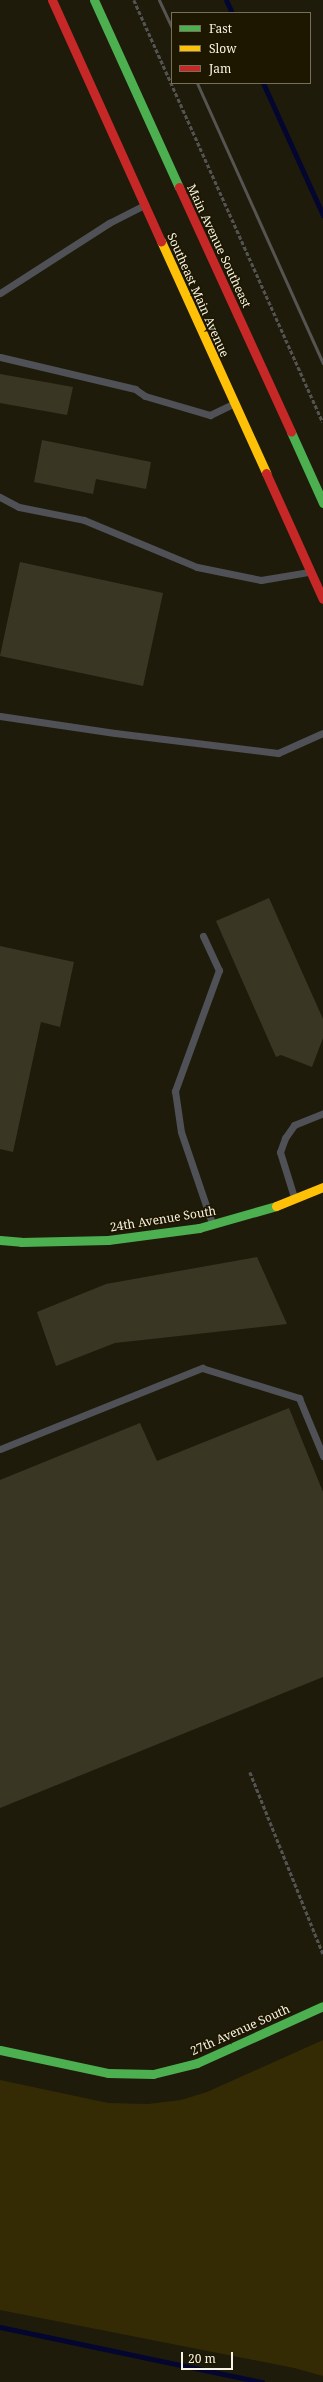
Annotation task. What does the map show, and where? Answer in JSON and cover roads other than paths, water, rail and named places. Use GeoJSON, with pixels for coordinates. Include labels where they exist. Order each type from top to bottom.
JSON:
{"type":"FeatureCollection","features":[{"type":"Feature","properties":{"kind":"main road","name":"Southeast Main Avenue"},"geometry":{"type":"LineString","coordinates":[[52,0],[323,599]]}},
{"type":"Feature","properties":{"kind":"main road","name":"Main Avenue Southeast"},"geometry":{"type":"LineString","coordinates":[[94,0],[323,503]]}},
{"type":"Feature","properties":{"kind":"main road","name":"24th Avenue South"},"geometry":{"type":"LineString","coordinates":[[0,1240],[21,1242],[108,1240],[212,1225],[260,1212],[321,1190]]}},
{"type":"Feature","properties":{"kind":"main road","name":"27th Avenue South"},"geometry":{"type":"LineString","coordinates":[[0,2050],[108,2073],[154,2074],[198,2063],[323,2006]]}},
{"type":"Feature","properties":{"kind":"lane"},"geometry":{"type":"LineString","coordinates":[[0,293],[109,223],[145,205]]}},
{"type":"Feature","properties":{"kind":"lane"},"geometry":{"type":"LineString","coordinates":[[0,357],[135,389],[145,396],[210,415],[234,404]]}},
{"type":"Feature","properties":{"kind":"lane"},"geometry":{"type":"LineString","coordinates":[[0,497],[19,508],[84,520],[197,567],[261,580],[311,572]]}},
{"type":"Feature","properties":{"kind":"lane"},"geometry":{"type":"LineString","coordinates":[[0,716],[115,733],[278,753],[323,733]]}},
{"type":"Feature","properties":{"kind":"lane"},"geometry":{"type":"LineString","coordinates":[[203,936],[219,970],[175,1090],[181,1132],[212,1225]]}},
{"type":"Feature","properties":{"kind":"lane"},"geometry":{"type":"LineString","coordinates":[[294,1199],[280,1152],[285,1138],[294,1125],[323,1113]]}},
{"type":"Feature","properties":{"kind":"lane"},"geometry":{"type":"LineString","coordinates":[[0,1449],[202,1368],[300,1398],[323,1456]]}},
{"type":"Feature","properties":{"kind":"waterway"},"geometry":{"type":"LineString","coordinates":[[226,0],[232,12]]}},
{"type":"Feature","properties":{"kind":"waterway"},"geometry":{"type":"LineString","coordinates":[[263,84],[323,215]]}},
{"type":"Feature","properties":{"kind":"waterway"},"geometry":{"type":"LineString","coordinates":[[0,2327],[262,2382]]}},
{"type":"Feature","properties":{"kind":"railway"},"geometry":{"type":"LineString","coordinates":[[159,0],[171,26]]}},
{"type":"Feature","properties":{"kind":"railway"},"geometry":{"type":"LineString","coordinates":[[197,84],[323,363]]}}]}
